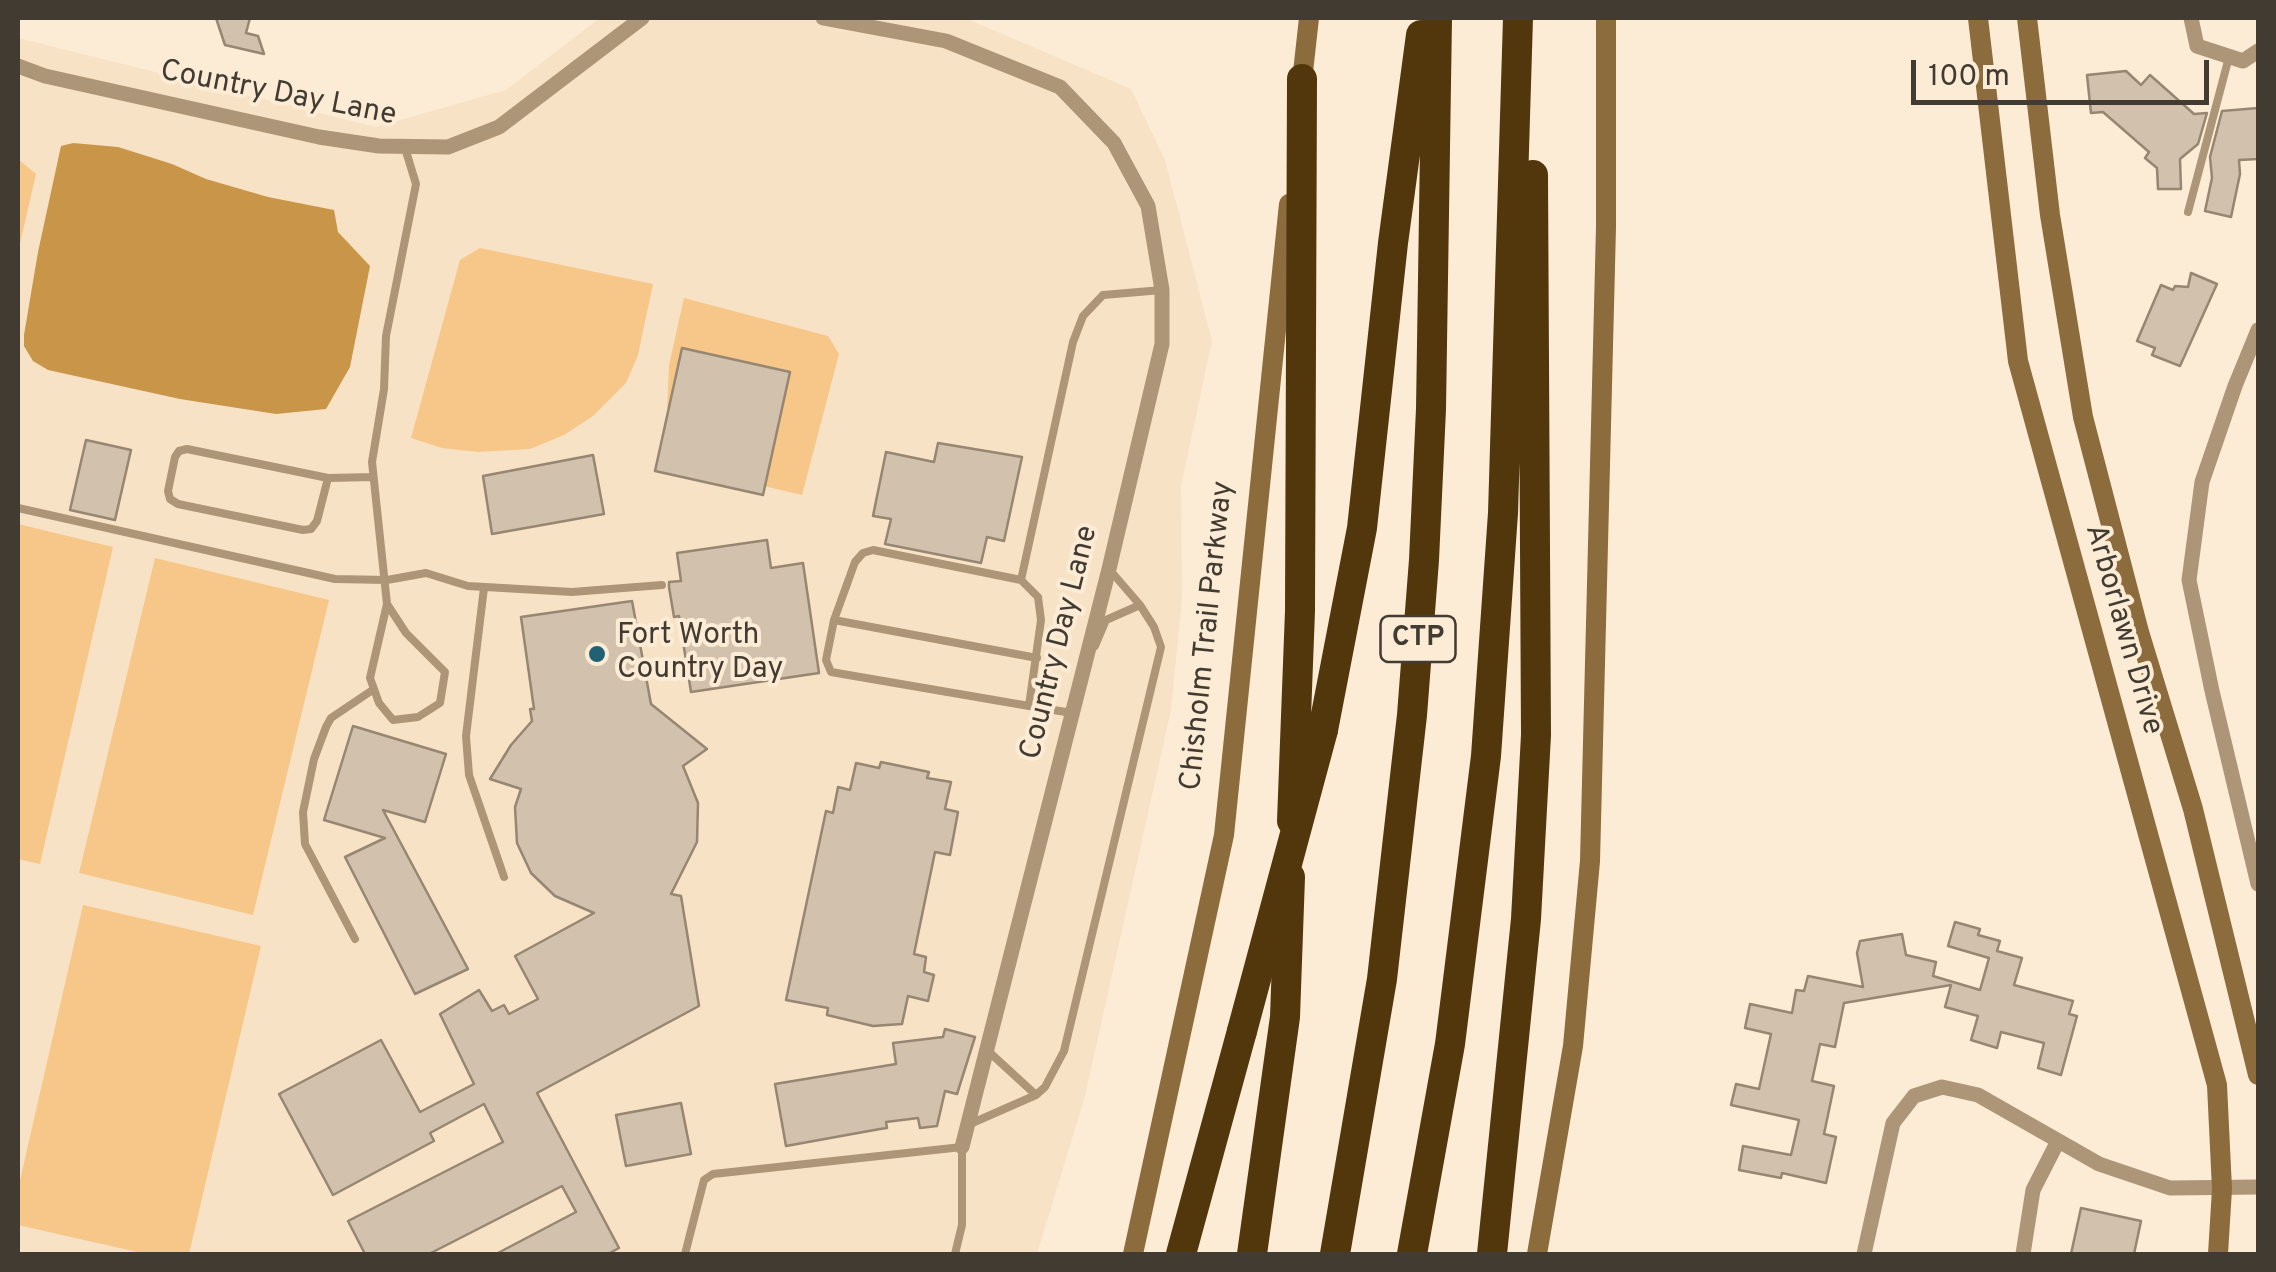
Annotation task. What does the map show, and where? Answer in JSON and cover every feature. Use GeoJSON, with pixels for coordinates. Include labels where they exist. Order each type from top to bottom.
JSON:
{"type":"FeatureCollection","features":[{"type":"Feature","properties":{"kind":"highway"},"geometry":{"type":"LineString","coordinates":[[1180,1254],[1322,730],[1362,528],[1393,242],[1423,18]]}},
{"type":"Feature","properties":{"kind":"highway","name":"CTP"},"geometry":{"type":"LineString","coordinates":[[1335,1254],[1382,979],[1412,715],[1431,409],[1438,18]]}},
{"type":"Feature","properties":{"kind":"highway"},"geometry":{"type":"LineString","coordinates":[[1492,1254],[1526,919],[1536,735],[1532,142],[1520,18]]}},
{"type":"Feature","properties":{"kind":"highway","name":"CTP"},"geometry":{"type":"LineString","coordinates":[[1412,1254],[1447,1062],[1486,756],[1503,512],[1520,18]]}},
{"type":"Feature","properties":{"kind":"highway"},"geometry":{"type":"LineString","coordinates":[[1252,1254],[1285,1018],[1300,611],[1302,79]]}},
{"type":"Feature","properties":{"kind":"main road","name":"Chisholm Trail Parkway"},"geometry":{"type":"LineString","coordinates":[[1133,1254],[1224,835],[1308,18]]}},
{"type":"Feature","properties":{"kind":"main road"},"geometry":{"type":"LineString","coordinates":[[1537,1254],[1573,1046],[1589,879],[1606,227],[1606,18]]}},
{"type":"Feature","properties":{"kind":"main road","name":"Arborlawn Drive"},"geometry":{"type":"LineString","coordinates":[[1978,18],[2018,360],[2217,1085],[2222,1189],[2218,1254]]}},
{"type":"Feature","properties":{"kind":"main road","name":"Arborlawn Drive"},"geometry":{"type":"LineString","coordinates":[[2027,18],[2050,215],[2084,416],[2138,632],[2193,808],[2258,1075]]}},
{"type":"Feature","properties":{"kind":"street","name":"Country Day Lane"},"geometry":{"type":"LineString","coordinates":[[45,76],[319,137],[405,148],[448,148],[499,128],[642,18]]}},
{"type":"Feature","properties":{"kind":"street","name":"Country Day Lane"},"geometry":{"type":"LineString","coordinates":[[823,18],[946,41],[1060,87],[1114,143],[1148,206],[1162,290],[1162,344],[962,1147]]}},
{"type":"Feature","properties":{"kind":"street"},"geometry":{"type":"LineString","coordinates":[[2191,18],[2197,46],[2242,62],[2258,51]]}},
{"type":"Feature","properties":{"kind":"street"},"geometry":{"type":"LineString","coordinates":[[18,66],[45,76]]}},
{"type":"Feature","properties":{"kind":"street"},"geometry":{"type":"LineString","coordinates":[[18,75],[45,76]]}},
{"type":"Feature","properties":{"kind":"street"},"geometry":{"type":"LineString","coordinates":[[2258,330],[2202,482],[2189,580],[2258,884]]}},
{"type":"Feature","properties":{"kind":"street"},"geometry":{"type":"LineString","coordinates":[[1864,1254],[1893,1124],[1914,1096],[1942,1087],[1978,1095],[2099,1164],[2170,1188],[2258,1187]]}},
{"type":"Feature","properties":{"kind":"street"},"geometry":{"type":"LineString","coordinates":[[2023,1254],[2033,1190],[2058,1141]]}},
{"type":"Feature","properties":{"kind":"lane"},"geometry":{"type":"LineString","coordinates":[[2188,212],[2229,57]]}},
{"type":"Feature","properties":{"kind":"lane"},"geometry":{"type":"LineString","coordinates":[[387,604],[406,632],[444,672],[440,703],[418,717],[393,720],[378,703],[370,678],[387,604],[372,462],[384,389],[386,336],[416,184],[405,148]]}},
{"type":"Feature","properties":{"kind":"lane"},"geometry":{"type":"LineString","coordinates":[[1021,580],[1073,342],[1084,316],[1104,295],[1162,290]]}},
{"type":"Feature","properties":{"kind":"lane"},"geometry":{"type":"LineString","coordinates":[[328,478],[317,521],[311,529],[303,530],[178,504],[170,500],[168,492],[174,457],[187,450],[328,478],[373,477]]}},
{"type":"Feature","properties":{"kind":"lane"},"geometry":{"type":"LineString","coordinates":[[18,508],[335,579],[387,580],[426,573],[468,586],[572,592],[662,585]]}},
{"type":"Feature","properties":{"kind":"lane"},"geometry":{"type":"LineString","coordinates":[[1029,706],[1041,620],[1038,596],[1021,580],[872,550],[855,562],[834,620],[826,660],[831,672],[1029,706],[1072,713]]}},
{"type":"Feature","properties":{"kind":"lane"},"geometry":{"type":"LineString","coordinates":[[966,1126],[1036,1095],[1064,1051],[1161,647],[1140,605],[1109,569]]}},
{"type":"Feature","properties":{"kind":"lane"},"geometry":{"type":"LineString","coordinates":[[484,588],[466,736],[469,775],[504,877]]}},
{"type":"Feature","properties":{"kind":"lane"},"geometry":{"type":"LineString","coordinates":[[1086,660],[1106,620],[1140,605]]}},
{"type":"Feature","properties":{"kind":"lane"},"geometry":{"type":"LineString","coordinates":[[834,620],[1037,658]]}},
{"type":"Feature","properties":{"kind":"lane"},"geometry":{"type":"LineString","coordinates":[[356,939],[305,844],[303,812],[314,759],[326,726],[331,718],[374,689]]}},
{"type":"Feature","properties":{"kind":"lane"},"geometry":{"type":"LineString","coordinates":[[986,1049],[1036,1095]]}},
{"type":"Feature","properties":{"kind":"lane"},"geometry":{"type":"LineString","coordinates":[[685,1254],[704,1180],[713,1174],[962,1147],[962,1225],[955,1254]]}},
{"type":"Feature","properties":{"kind":"shaded area","name":"Fort Worth Country Day"},"geometry":{"type":"Polygon","coordinates":[[[600,18],[965,18],[1131,89],[1165,160],[1212,341],[1181,486],[1182,599],[1171,710],[1085,1096],[1037,1254],[18,1254],[18,38],[376,127],[506,90],[600,18]]]}},
{"type":"Feature","properties":{"kind":"shaded area"},"geometry":{"type":"Polygon","coordinates":[[[73,143],[118,147],[206,179],[334,210],[338,232],[370,266],[350,367],[326,409],[276,414],[180,399],[48,370],[33,361],[24,346],[24,335],[38,252],[61,146],[73,143]]]}},
{"type":"Feature","properties":{"kind":"shaded area"},"geometry":{"type":"Polygon","coordinates":[[[18,159],[36,174],[18,252],[18,159]]]}},
{"type":"Feature","properties":{"kind":"shaded area"},"geometry":{"type":"Polygon","coordinates":[[[480,248],[653,284],[638,355],[626,383],[593,416],[564,435],[530,449],[478,452],[442,448],[411,438],[460,260],[480,248]]]}},
{"type":"Feature","properties":{"kind":"shaded area"},"geometry":{"type":"Polygon","coordinates":[[[684,298],[828,336],[839,354],[802,495],[734,479],[680,445],[667,414],[669,365],[684,298]]]}},
{"type":"Feature","properties":{"kind":"shaded area"},"geometry":{"type":"Polygon","coordinates":[[[18,524],[113,547],[40,864],[18,859],[18,524]]]}},
{"type":"Feature","properties":{"kind":"shaded area"},"geometry":{"type":"Polygon","coordinates":[[[155,558],[329,600],[253,915],[79,873],[155,558]]]}},
{"type":"Feature","properties":{"kind":"shaded area"},"geometry":{"type":"Polygon","coordinates":[[[83,905],[261,946],[189,1254],[146,1254],[18,1225],[18,1189],[83,905]]]}},
{"type":"Feature","properties":{"kind":"building"},"geometry":{"type":"Polygon","coordinates":[[[216,18],[250,18],[246,33],[258,36],[264,54],[225,45],[216,18]]]}},
{"type":"Feature","properties":{"kind":"building"},"geometry":{"type":"Polygon","coordinates":[[[2126,71],[2141,85],[2150,75],[2194,114],[2207,113],[2198,144],[2180,159],[2181,189],[2158,189],[2157,168],[2145,158],[2149,152],[2103,112],[2091,113],[2087,75],[2126,71]]]}},
{"type":"Feature","properties":{"kind":"building"},"geometry":{"type":"Polygon","coordinates":[[[2258,108],[2258,159],[2239,160],[2231,217],[2205,211],[2212,178],[2210,157],[2222,111],[2258,108]]]}},
{"type":"Feature","properties":{"kind":"building"},"geometry":{"type":"Polygon","coordinates":[[[2191,273],[2217,284],[2180,366],[2152,355],[2155,348],[2137,341],[2161,285],[2173,290],[2175,286],[2188,287],[2191,273]]]}},
{"type":"Feature","properties":{"kind":"building"},"geometry":{"type":"Polygon","coordinates":[[[682,348],[790,372],[763,495],[655,471],[682,348]]]}},
{"type":"Feature","properties":{"kind":"building"},"geometry":{"type":"Polygon","coordinates":[[[86,440],[131,450],[115,520],[70,510],[86,440]]]}},
{"type":"Feature","properties":{"kind":"building"},"geometry":{"type":"Polygon","coordinates":[[[938,443],[1022,457],[1004,541],[987,537],[981,563],[885,544],[891,519],[873,516],[886,452],[934,462],[938,443]]]}},
{"type":"Feature","properties":{"kind":"building"},"geometry":{"type":"Polygon","coordinates":[[[593,455],[604,514],[492,534],[483,476],[593,455]]]}},
{"type":"Feature","properties":{"kind":"building"},"geometry":{"type":"Polygon","coordinates":[[[767,540],[771,568],[803,563],[819,673],[691,692],[679,616],[674,617],[669,587],[669,582],[681,581],[677,553],[767,540]]]}},
{"type":"Feature","properties":{"kind":"building"},"geometry":{"type":"Polygon","coordinates":[[[632,601],[651,704],[707,749],[683,766],[698,803],[697,842],[671,894],[681,896],[699,1006],[537,1093],[619,1248],[608,1254],[496,1254],[576,1212],[562,1186],[429,1254],[365,1254],[348,1221],[503,1142],[484,1104],[430,1133],[434,1141],[333,1195],[279,1094],[381,1040],[420,1112],[474,1084],[440,1014],[479,990],[492,1011],[504,1005],[509,1014],[538,999],[515,956],[594,913],[555,896],[531,873],[517,843],[515,807],[521,789],[490,779],[532,721],[530,709],[534,709],[521,617],[632,601]]]}},
{"type":"Feature","properties":{"kind":"building"},"geometry":{"type":"Polygon","coordinates":[[[353,726],[446,754],[425,822],[383,810],[468,969],[415,994],[345,857],[385,838],[324,820],[353,726]]]}},
{"type":"Feature","properties":{"kind":"building"},"geometry":{"type":"Polygon","coordinates":[[[881,762],[929,772],[927,778],[951,782],[945,809],[958,812],[950,855],[935,852],[914,954],[926,957],[924,972],[934,975],[928,1001],[908,996],[902,1024],[873,1026],[827,1015],[828,1008],[786,1000],[826,811],[833,813],[838,787],[850,790],[856,763],[879,768],[881,762]]]}},
{"type":"Feature","properties":{"kind":"building"},"geometry":{"type":"Polygon","coordinates":[[[1955,922],[1980,929],[1978,935],[2000,941],[1997,951],[2022,958],[2014,985],[2073,1001],[2069,1014],[2077,1016],[2061,1075],[2038,1068],[2044,1043],[2001,1032],[1997,1048],[1971,1040],[1978,1016],[1945,1007],[1951,985],[1844,1003],[1835,1047],[1820,1044],[1812,1081],[1834,1086],[1824,1134],[1836,1137],[1826,1183],[1782,1173],[1781,1178],[1739,1170],[1743,1146],[1791,1155],[1799,1120],[1731,1105],[1736,1084],[1759,1089],[1771,1034],[1745,1028],[1750,1004],[1792,1013],[1796,990],[1804,991],[1808,976],[1863,987],[1857,953],[1860,941],[1902,934],[1906,955],[1936,962],[1933,976],[1980,990],[1989,958],[1948,946],[1955,922]]]}},
{"type":"Feature","properties":{"kind":"building"},"geometry":{"type":"Polygon","coordinates":[[[945,1029],[975,1037],[957,1094],[945,1091],[937,1126],[920,1128],[918,1118],[886,1122],[887,1128],[786,1146],[775,1084],[896,1064],[893,1043],[943,1037],[945,1029]]]}},
{"type":"Feature","properties":{"kind":"building"},"geometry":{"type":"Polygon","coordinates":[[[681,1103],[691,1154],[626,1166],[616,1115],[681,1103]]]}},
{"type":"Feature","properties":{"kind":"building"},"geometry":{"type":"Polygon","coordinates":[[[2081,1208],[2141,1221],[2134,1254],[2071,1254],[2081,1208]]]}},
{"type":"Feature","properties":{"kind":"place","name":"Fort Worth Country Day"},"geometry":{"type":"Point","coordinates":[597,654]}}]}
